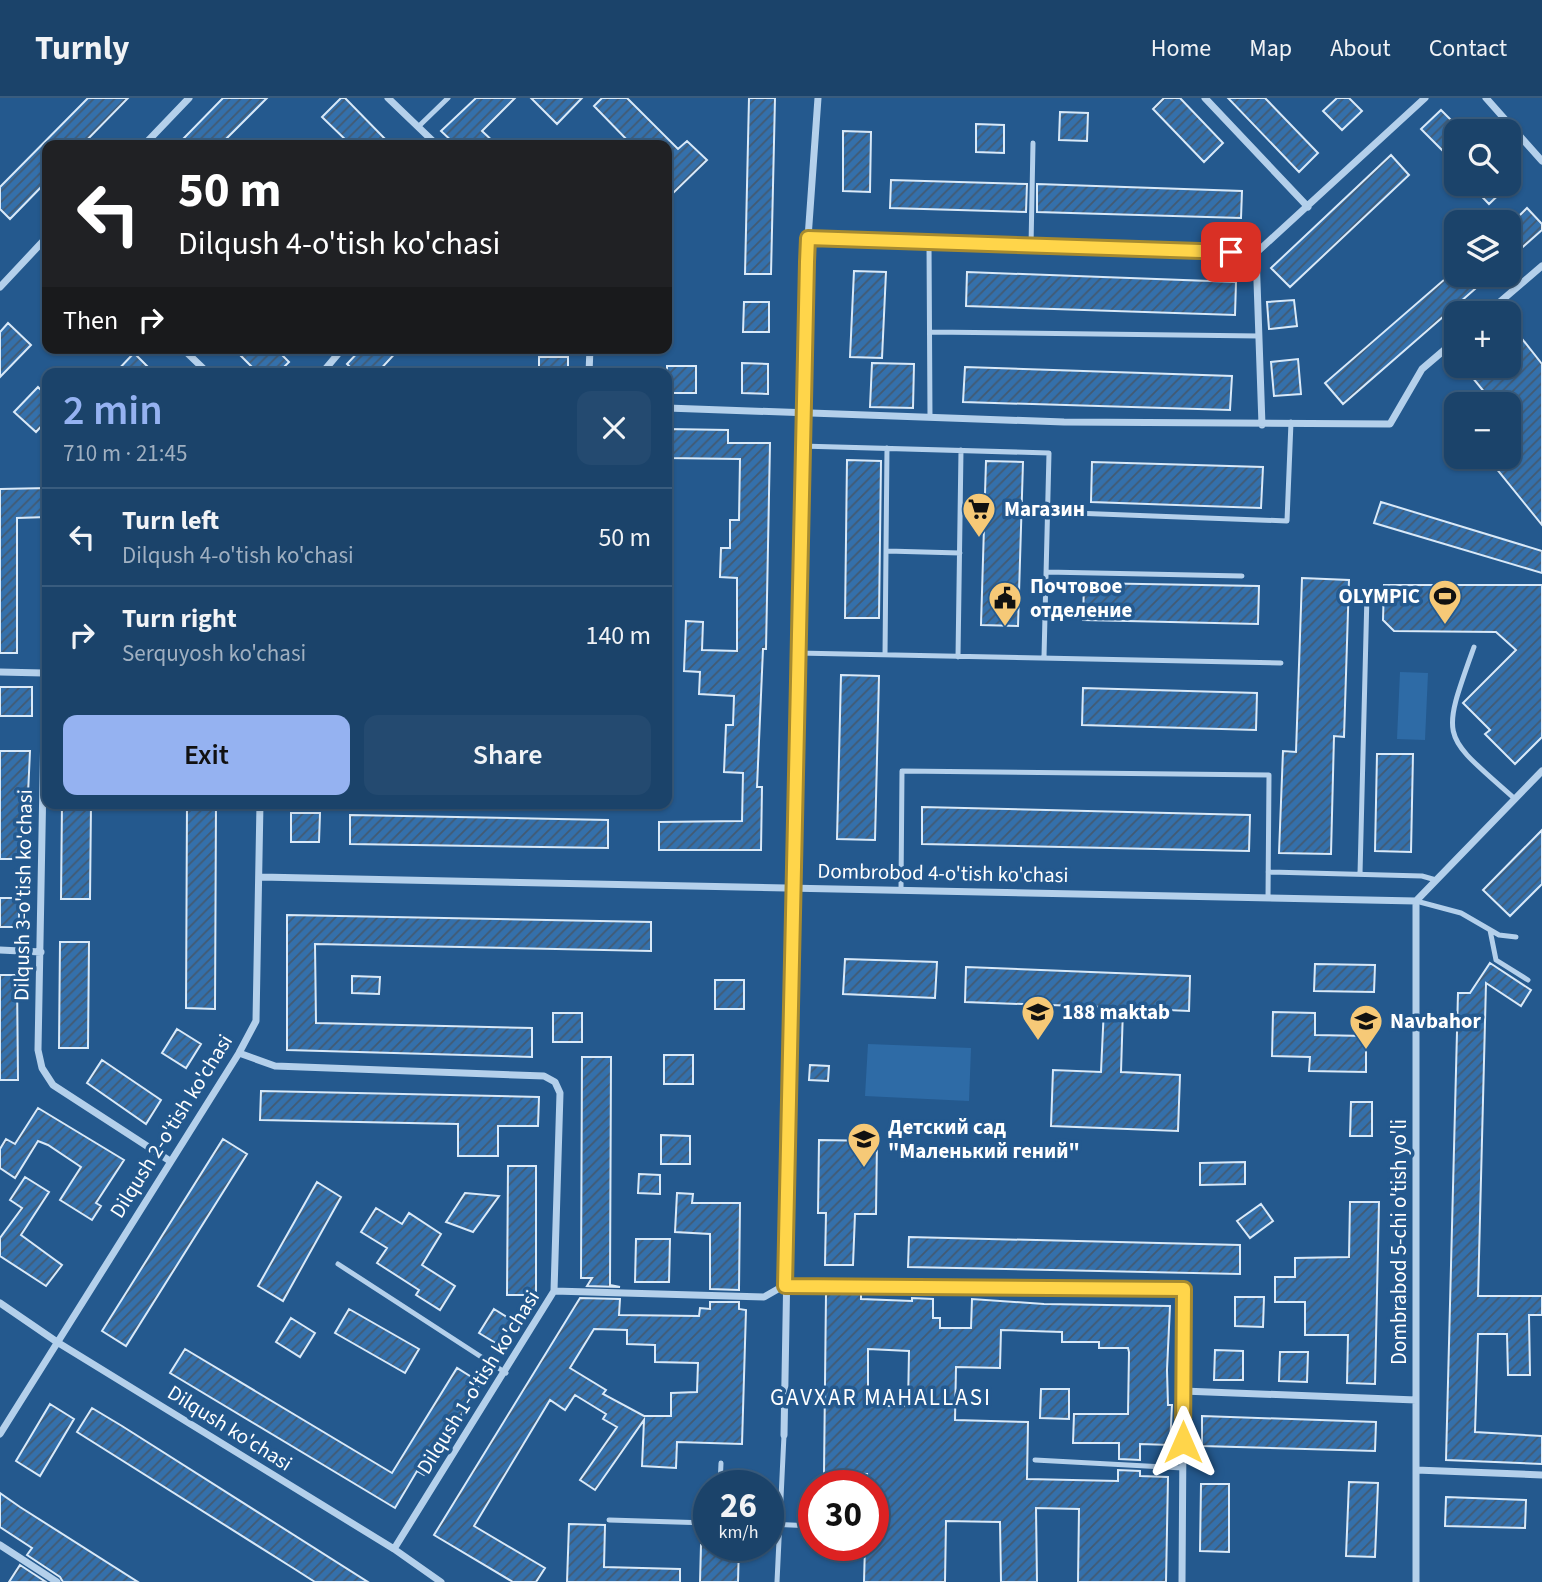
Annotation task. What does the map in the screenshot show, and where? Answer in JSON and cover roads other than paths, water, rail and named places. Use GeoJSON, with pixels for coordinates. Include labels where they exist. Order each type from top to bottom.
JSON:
{"type":"FeatureCollection","features":[{"type":"Feature","properties":{"kind":"street"},"geometry":{"type":"LineString","coordinates":[[149,140],[188,98]]}},
{"type":"Feature","properties":{"kind":"street"},"geometry":{"type":"LineString","coordinates":[[388,98],[432,140]]}},
{"type":"Feature","properties":{"kind":"street"},"geometry":{"type":"LineString","coordinates":[[784,1435],[801,446],[808,238],[818,98]]}},
{"type":"Feature","properties":{"kind":"street"},"geometry":{"type":"LineString","coordinates":[[1205,98],[1308,207]]}},
{"type":"Feature","properties":{"kind":"street"},"geometry":{"type":"LineString","coordinates":[[808,238],[1256,253],[1425,98]]}},
{"type":"Feature","properties":{"kind":"street"},"geometry":{"type":"LineString","coordinates":[[1486,98],[1542,161]]}},
{"type":"Feature","properties":{"kind":"street"},"geometry":{"type":"LineString","coordinates":[[0,287],[42,242]]}},
{"type":"Feature","properties":{"kind":"street"},"geometry":{"type":"LineString","coordinates":[[1256,253],[1262,425]]}},
{"type":"Feature","properties":{"kind":"street"},"geometry":{"type":"LineString","coordinates":[[1501,301],[1542,266]]}},
{"type":"Feature","properties":{"kind":"street"},"geometry":{"type":"LineString","coordinates":[[672,408],[1262,425],[1390,424],[1422,369],[1444,350]]}},
{"type":"Feature","properties":{"kind":"street"},"geometry":{"type":"LineString","coordinates":[[188,354],[203,368]]}},
{"type":"Feature","properties":{"kind":"street"},"geometry":{"type":"LineString","coordinates":[[326,368],[338,354]]}},
{"type":"Feature","properties":{"kind":"street"},"geometry":{"type":"LineString","coordinates":[[0,672],[42,674]]}},
{"type":"Feature","properties":{"kind":"street"},"geometry":{"type":"LineString","coordinates":[[1416,901],[1542,771]]}},
{"type":"Feature","properties":{"kind":"street","name":"Dilqush 3-o'tish ko'chasi"},"geometry":{"type":"LineString","coordinates":[[42,809],[38,1050],[53,1085],[170,1161]]}},
{"type":"Feature","properties":{"kind":"street","name":"Dilqush 2-o'tish ko'chasi"},"geometry":{"type":"LineString","coordinates":[[0,1434],[239,1053],[256,1021],[260,809]]}},
{"type":"Feature","properties":{"kind":"street","name":"Dombrobod 4-o'tish ko'chasi"},"geometry":{"type":"LineString","coordinates":[[260,877],[1416,901]]}},
{"type":"Feature","properties":{"kind":"street","name":"Dombrabod 5-chi o'tish yo'li"},"geometry":{"type":"LineString","coordinates":[[1416,901],[1416,1582]]}},
{"type":"Feature","properties":{"kind":"street"},"geometry":{"type":"LineString","coordinates":[[0,950],[41,952]]}},
{"type":"Feature","properties":{"kind":"street","name":"Dilqush 1-o'tish ko'chasi"},"geometry":{"type":"LineString","coordinates":[[239,1053],[275,1066],[544,1076],[555,1082],[560,1093],[555,1291],[394,1549]]}},
{"type":"Feature","properties":{"kind":"street"},"geometry":{"type":"LineString","coordinates":[[555,1291],[764,1297],[785,1286],[1184,1289],[1182,1582]]}},
{"type":"Feature","properties":{"kind":"street","name":"Dilqush ko'chasi"},"geometry":{"type":"LineString","coordinates":[[0,1303],[57,1342],[394,1549],[441,1582]]}},
{"type":"Feature","properties":{"kind":"street"},"geometry":{"type":"LineString","coordinates":[[1183,1391],[1416,1400]]}},
{"type":"Feature","properties":{"kind":"street"},"geometry":{"type":"LineString","coordinates":[[1416,1469],[1542,1475]]}},
{"type":"Feature","properties":{"kind":"street"},"geometry":{"type":"LineString","coordinates":[[0,1545],[57,1582]]}},
{"type":"Feature","properties":{"kind":"lane"},"geometry":{"type":"LineString","coordinates":[[418,127],[448,98]]}},
{"type":"Feature","properties":{"kind":"lane"},"geometry":{"type":"LineString","coordinates":[[1031,246],[1034,143]]}},
{"type":"Feature","properties":{"kind":"lane"},"geometry":{"type":"LineString","coordinates":[[929,243],[930,417]]}},
{"type":"Feature","properties":{"kind":"lane"},"geometry":{"type":"LineString","coordinates":[[930,332],[1259,336]]}},
{"type":"Feature","properties":{"kind":"lane"},"geometry":{"type":"LineString","coordinates":[[1048,512],[1287,521],[1292,422]]}},
{"type":"Feature","properties":{"kind":"lane"},"geometry":{"type":"LineString","coordinates":[[801,446],[1049,453],[1044,657]]}},
{"type":"Feature","properties":{"kind":"lane"},"geometry":{"type":"LineString","coordinates":[[885,655],[887,448]]}},
{"type":"Feature","properties":{"kind":"lane"},"geometry":{"type":"LineString","coordinates":[[958,657],[961,450]]}},
{"type":"Feature","properties":{"kind":"lane"},"geometry":{"type":"LineString","coordinates":[[887,551],[960,553]]}},
{"type":"Feature","properties":{"kind":"lane"},"geometry":{"type":"LineString","coordinates":[[1046,572],[1241,576]]}},
{"type":"Feature","properties":{"kind":"lane"},"geometry":{"type":"LineString","coordinates":[[1360,874],[1367,594]]}},
{"type":"Feature","properties":{"kind":"lane"},"geometry":{"type":"LineString","coordinates":[[1474,647],[1451,716],[1451,729],[1463,752],[1515,799]]}},
{"type":"Feature","properties":{"kind":"lane"},"geometry":{"type":"LineString","coordinates":[[797,653],[1281,663]]}},
{"type":"Feature","properties":{"kind":"lane"},"geometry":{"type":"LineString","coordinates":[[901,889],[902,771],[1269,775],[1268,898]]}},
{"type":"Feature","properties":{"kind":"lane"},"geometry":{"type":"LineString","coordinates":[[1268,872],[1422,876],[1436,880]]}},
{"type":"Feature","properties":{"kind":"lane"},"geometry":{"type":"LineString","coordinates":[[1416,901],[1461,913],[1499,935],[1516,937]]}},
{"type":"Feature","properties":{"kind":"lane"},"geometry":{"type":"LineString","coordinates":[[1490,930],[1496,960],[1528,980]]}},
{"type":"Feature","properties":{"kind":"lane"},"geometry":{"type":"LineString","coordinates":[[338,1264],[506,1373]]}},
{"type":"Feature","properties":{"kind":"lane"},"geometry":{"type":"LineString","coordinates":[[782,1470],[784,1435]]}},
{"type":"Feature","properties":{"kind":"lane"},"geometry":{"type":"LineString","coordinates":[[1035,1460],[1183,1468]]}},
{"type":"Feature","properties":{"kind":"lane"},"geometry":{"type":"LineString","coordinates":[[721,1463],[721,1470]]}},
{"type":"Feature","properties":{"kind":"lane"},"geometry":{"type":"LineString","coordinates":[[609,1520],[693,1523]]}},
{"type":"Feature","properties":{"kind":"lane"},"geometry":{"type":"LineString","coordinates":[[777,1582],[778,1561]]}},
{"type":"Feature","properties":{"kind":"place","name":"Магазин"},"geometry":{"type":"Point","coordinates":[979,539]}},
{"type":"Feature","properties":{"kind":"place","name":"OLYMPIC"},"geometry":{"type":"Point","coordinates":[1445,626]}},
{"type":"Feature","properties":{"kind":"place","name":"Почтовое отделение"},"geometry":{"type":"Point","coordinates":[1005,628]}},
{"type":"Feature","properties":{"kind":"place","name":"188 maktab"},"geometry":{"type":"Point","coordinates":[1038,1042]}},
{"type":"Feature","properties":{"kind":"place","name":"Navbahor"},"geometry":{"type":"Point","coordinates":[1366,1051]}},
{"type":"Feature","properties":{"kind":"place","name":"Детский сад \"Маленький гений\""},"geometry":{"type":"Point","coordinates":[864,1169]}},
{"type":"Feature","properties":{"kind":"district","name":"GAVXAR MAHALLASI"},"geometry":{"type":"Point","coordinates":[881,1397]}}]}
